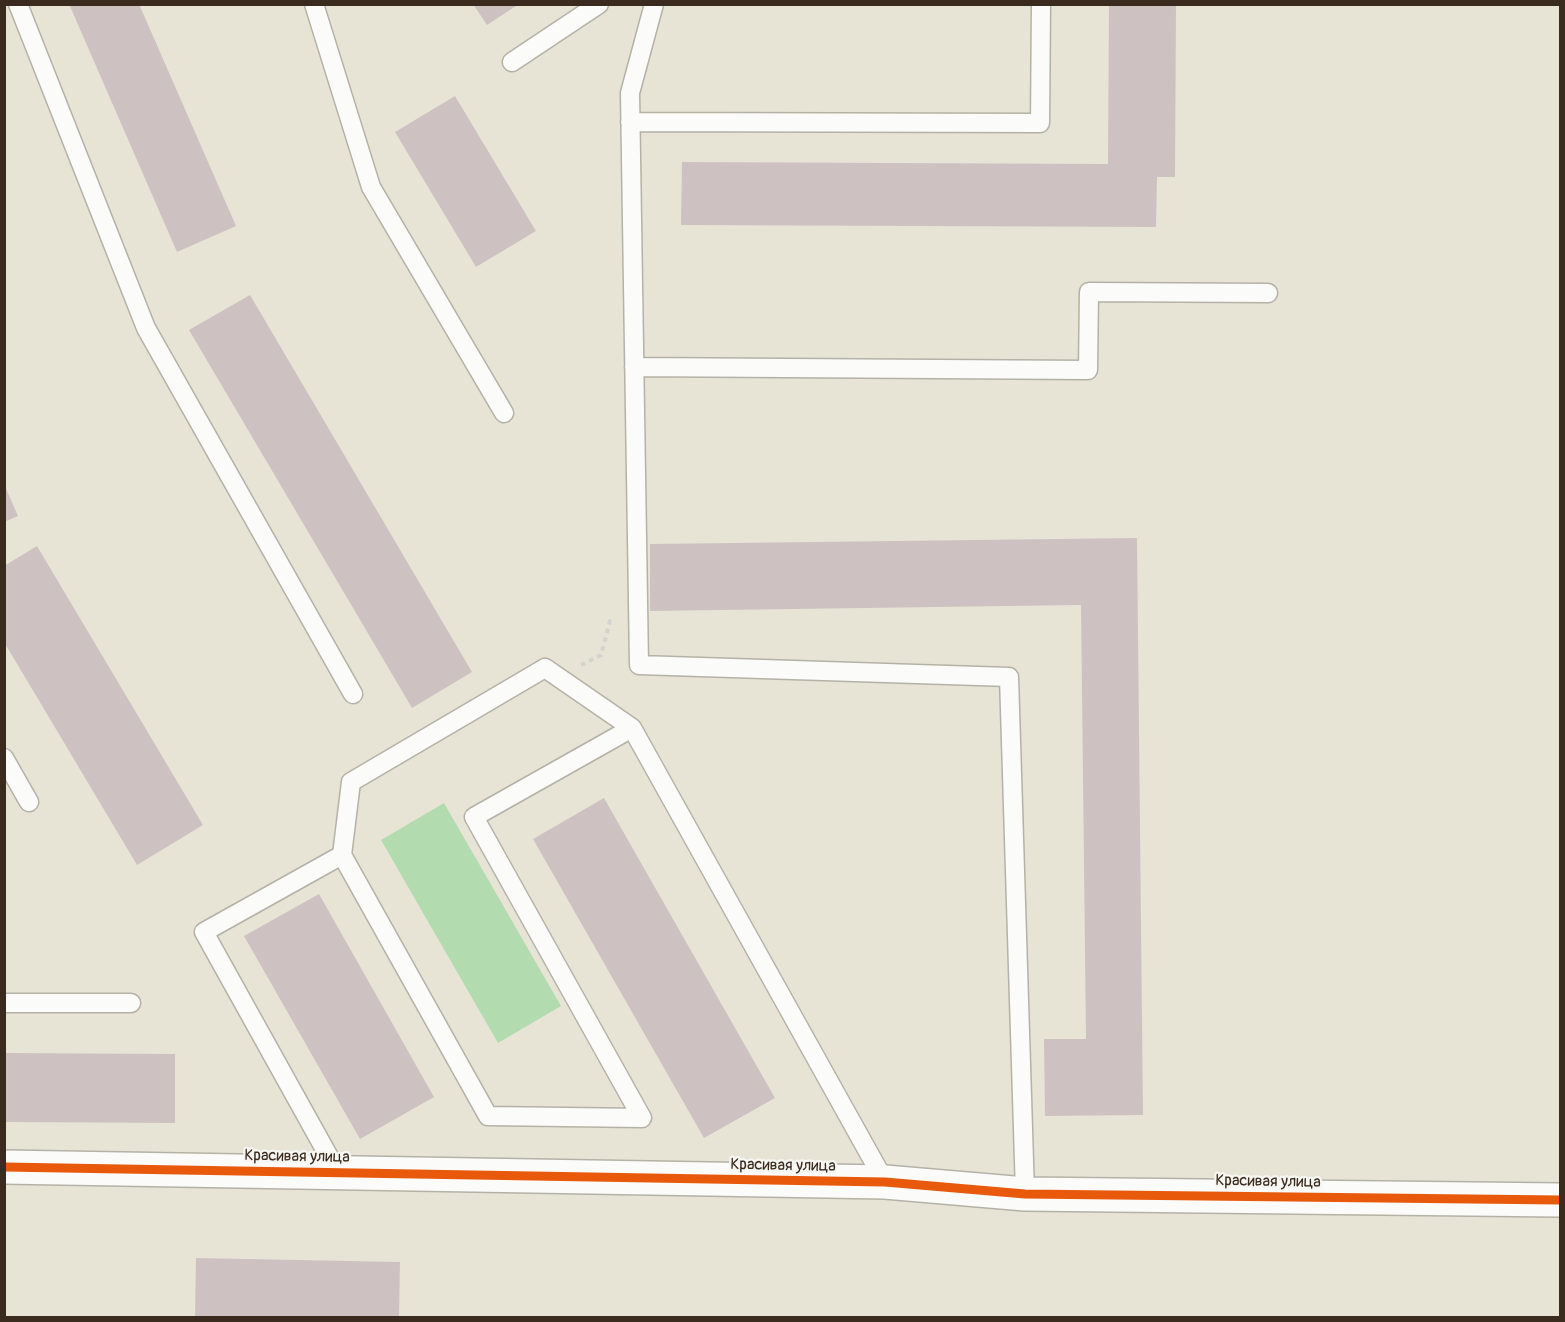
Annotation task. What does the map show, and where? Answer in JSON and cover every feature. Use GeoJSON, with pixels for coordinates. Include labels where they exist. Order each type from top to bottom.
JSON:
{"type":"FeatureCollection","features":[{"type":"Feature","properties":{"kind":"street","name":"Красивая улица"},"geometry":{"type":"LineString","coordinates":[[4,1167],[885,1182],[1025,1194],[1560,1200]]}},
{"type":"Feature","properties":{"kind":"lane"},"geometry":{"type":"LineString","coordinates":[[18,4],[146,328],[353,694]]}},
{"type":"Feature","properties":{"kind":"lane"},"geometry":{"type":"LineString","coordinates":[[314,4],[371,187],[504,413]]}},
{"type":"Feature","properties":{"kind":"lane"},"geometry":{"type":"LineString","coordinates":[[512,62],[599,4]]}},
{"type":"Feature","properties":{"kind":"lane"},"geometry":{"type":"LineString","coordinates":[[654,4],[630,93],[639,665],[1009,677],[1025,1194]]}},
{"type":"Feature","properties":{"kind":"lane"},"geometry":{"type":"LineString","coordinates":[[630,122],[1040,123],[1041,4]]}},
{"type":"Feature","properties":{"kind":"lane"},"geometry":{"type":"LineString","coordinates":[[634,367],[1088,370],[1089,292],[1268,293]]}},
{"type":"Feature","properties":{"kind":"lane"},"geometry":{"type":"LineString","coordinates":[[632,728],[474,817],[642,1118],[488,1116],[342,855],[351,782],[545,668],[632,728],[885,1182]]}},
{"type":"Feature","properties":{"kind":"lane"},"geometry":{"type":"LineString","coordinates":[[4,758],[29,802]]}},
{"type":"Feature","properties":{"kind":"lane"},"geometry":{"type":"LineString","coordinates":[[338,1173],[204,932],[342,855]]}},
{"type":"Feature","properties":{"kind":"lane"},"geometry":{"type":"LineString","coordinates":[[4,1003],[132,1003]]}},
{"type":"Feature","properties":{"kind":"path"},"geometry":{"type":"LineString","coordinates":[[559,677],[601,655],[610,621],[639,621]]}},
{"type":"Feature","properties":{"kind":"green space"},"geometry":{"type":"Polygon","coordinates":[[[444,803],[561,1006],[498,1043],[381,840],[444,803]]]}},
{"type":"Feature","properties":{"kind":"building"},"geometry":{"type":"Polygon","coordinates":[[[69,4],[139,4],[236,226],[177,252],[69,4]]]}},
{"type":"Feature","properties":{"kind":"building"},"geometry":{"type":"Polygon","coordinates":[[[473,4],[519,4],[487,25],[473,4]]]}},
{"type":"Feature","properties":{"kind":"building"},"geometry":{"type":"Polygon","coordinates":[[[1109,4],[1176,4],[1175,177],[1157,177],[1156,227],[681,225],[682,162],[1108,164],[1109,4]]]}},
{"type":"Feature","properties":{"kind":"building"},"geometry":{"type":"Polygon","coordinates":[[[455,96],[536,231],[476,267],[395,132],[455,96]]]}},
{"type":"Feature","properties":{"kind":"building"},"geometry":{"type":"Polygon","coordinates":[[[250,295],[472,672],[412,708],[189,330],[250,295]]]}},
{"type":"Feature","properties":{"kind":"building"},"geometry":{"type":"Polygon","coordinates":[[[4,484],[18,516],[4,522],[4,484]]]}},
{"type":"Feature","properties":{"kind":"building"},"geometry":{"type":"Polygon","coordinates":[[[1137,538],[1143,1115],[1045,1116],[1044,1039],[1086,1039],[1081,605],[650,611],[650,544],[1137,538]]]}},
{"type":"Feature","properties":{"kind":"building"},"geometry":{"type":"Polygon","coordinates":[[[37,546],[203,825],[137,865],[4,642],[4,566],[37,546]]]}},
{"type":"Feature","properties":{"kind":"building"},"geometry":{"type":"Polygon","coordinates":[[[604,798],[775,1098],[704,1138],[533,839],[604,798]]]}},
{"type":"Feature","properties":{"kind":"building"},"geometry":{"type":"Polygon","coordinates":[[[319,894],[434,1097],[360,1139],[244,936],[319,894]]]}},
{"type":"Feature","properties":{"kind":"building"},"geometry":{"type":"Polygon","coordinates":[[[4,1053],[175,1054],[175,1123],[4,1122],[4,1053]]]}},
{"type":"Feature","properties":{"kind":"building"},"geometry":{"type":"Polygon","coordinates":[[[196,1258],[400,1262],[399,1318],[195,1316],[196,1258]]]}},
{"type":"Feature","properties":{"kind":"cycle path"},"geometry":{"type":"LineString","coordinates":[[4,1167],[885,1182],[1025,1194],[1560,1200]]}}]}
